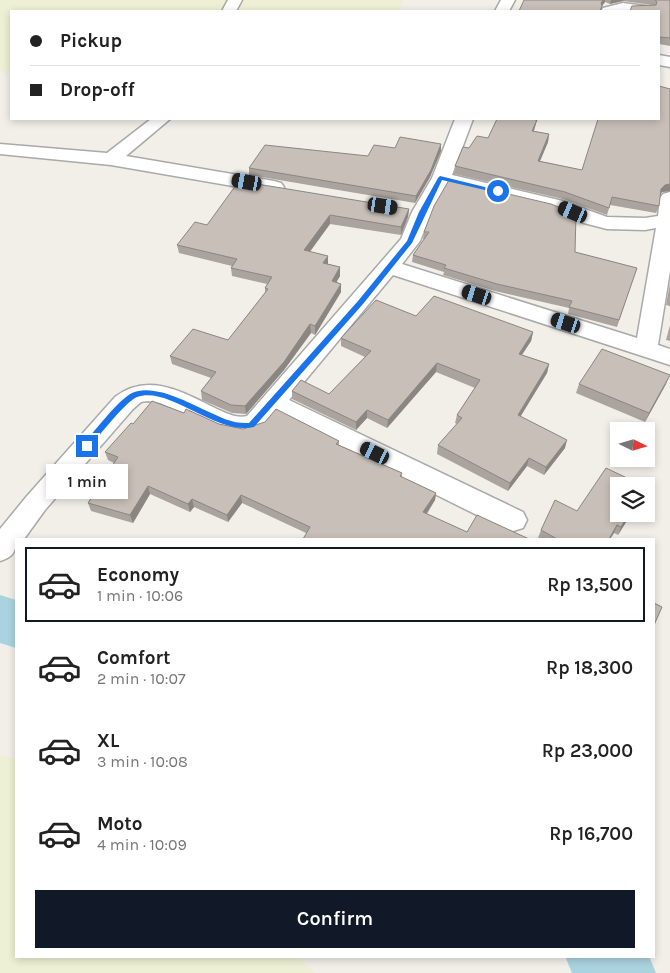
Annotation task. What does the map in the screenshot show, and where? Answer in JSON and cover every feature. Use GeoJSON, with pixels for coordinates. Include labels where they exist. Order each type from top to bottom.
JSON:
{"type":"FeatureCollection","features":[{"type":"Feature","properties":{"kind":"street"},"geometry":{"type":"LineString","coordinates":[[612,10],[623,7],[647,10]]}},
{"type":"Feature","properties":{"kind":"street"},"geometry":{"type":"LineString","coordinates":[[110,159],[159,120]]}},
{"type":"Feature","properties":{"kind":"street"},"geometry":{"type":"LineString","coordinates":[[0,550],[36,502],[124,403],[134,395],[145,393],[169,397],[223,421],[247,427],[256,422],[410,241],[412,211],[440,178],[464,120]]}},
{"type":"Feature","properties":{"kind":"street"},"geometry":{"type":"LineString","coordinates":[[0,149],[110,159],[296,191]]}},
{"type":"Feature","properties":{"kind":"street"},"geometry":{"type":"LineString","coordinates":[[440,178],[556,204],[591,219],[607,223],[646,224],[667,220]]}},
{"type":"Feature","properties":{"kind":"street"},"geometry":{"type":"LineString","coordinates":[[646,349],[670,198]]}},
{"type":"Feature","properties":{"kind":"street"},"geometry":{"type":"LineString","coordinates":[[389,267],[670,357]]}},
{"type":"Feature","properties":{"kind":"street"},"geometry":{"type":"LineString","coordinates":[[272,402],[512,520]]}},
{"type":"Feature","properties":{"kind":"green space"},"geometry":{"type":"Polygon","coordinates":[[[0,0],[404,0],[399,10],[10,10],[10,76],[0,70],[0,0]]]}},
{"type":"Feature","properties":{"kind":"green space"},"geometry":{"type":"Polygon","coordinates":[[[0,755],[15,759],[15,958],[298,958],[315,973],[0,973],[0,755]]]}},
{"type":"Feature","properties":{"kind":"building"},"geometry":{"type":"Polygon","coordinates":[[[524,0],[603,0],[600,10],[519,10],[524,0]]]}},
{"type":"Feature","properties":{"kind":"building"},"geometry":{"type":"Polygon","coordinates":[[[655,0],[670,0],[670,38],[660,37],[660,10],[630,10],[632,6],[656,5],[657,2],[655,0]]]}},
{"type":"Feature","properties":{"kind":"building"},"geometry":{"type":"Polygon","coordinates":[[[660,86],[670,89],[670,184],[665,185],[661,189],[659,206],[612,197],[609,208],[565,192],[455,166],[463,147],[469,148],[477,136],[488,138],[497,120],[537,120],[532,131],[549,134],[538,161],[582,170],[598,120],[660,120],[660,86]]]}},
{"type":"Feature","properties":{"kind":"building"},"geometry":{"type":"Polygon","coordinates":[[[400,137],[441,144],[431,170],[416,196],[249,168],[265,145],[368,156],[374,145],[395,148],[400,137]]]}},
{"type":"Feature","properties":{"kind":"building"},"geometry":{"type":"Polygon","coordinates":[[[449,180],[551,204],[576,214],[575,252],[637,268],[619,320],[569,307],[572,301],[497,284],[444,268],[446,265],[413,255],[429,232],[424,232],[434,206],[449,180]]]}},
{"type":"Feature","properties":{"kind":"building"},"geometry":{"type":"Polygon","coordinates":[[[239,181],[409,209],[401,227],[330,215],[304,250],[328,256],[323,263],[340,267],[332,281],[341,284],[315,326],[310,324],[284,362],[245,406],[231,405],[201,391],[216,372],[170,356],[193,329],[228,340],[268,289],[265,288],[272,277],[231,268],[237,259],[177,245],[195,222],[207,225],[239,181]]]}},
{"type":"Feature","properties":{"kind":"building"},"geometry":{"type":"Polygon","coordinates":[[[434,296],[533,332],[519,354],[549,364],[518,415],[567,440],[546,467],[529,458],[510,483],[438,445],[462,418],[457,415],[480,380],[437,363],[388,420],[367,410],[356,422],[292,391],[301,380],[329,394],[371,351],[341,338],[376,300],[416,316],[434,296]]]}},
{"type":"Feature","properties":{"kind":"building"},"geometry":{"type":"Polygon","coordinates":[[[602,349],[670,375],[649,413],[579,384],[602,349]]]}},
{"type":"Feature","properties":{"kind":"building"},"geometry":{"type":"Polygon","coordinates":[[[152,401],[184,413],[186,409],[219,424],[243,429],[265,422],[276,409],[339,441],[336,444],[402,473],[400,476],[436,493],[423,512],[467,532],[477,515],[527,538],[304,538],[310,527],[241,495],[227,515],[192,499],[188,504],[148,486],[130,515],[88,503],[118,457],[105,452],[131,423],[133,424],[152,401]]]}},
{"type":"Feature","properties":{"kind":"building"},"geometry":{"type":"Polygon","coordinates":[[[606,468],[625,477],[610,477],[610,522],[624,522],[621,527],[617,525],[610,538],[555,538],[541,530],[555,500],[577,511],[606,468]]]}},
{"type":"Feature","properties":{"kind":"building"},"geometry":{"type":"Polygon","coordinates":[[[655,604],[662,607],[655,623],[655,604]]]}},
{"type":"Feature","properties":{"kind":"waterway"},"geometry":{"type":"LineString","coordinates":[[0,619],[15,624]]}},
{"type":"Feature","properties":{"kind":"waterway"},"geometry":{"type":"LineString","coordinates":[[602,958],[621,973]]}},
{"type":"Feature","properties":{"kind":"route"},"geometry":{"type":"LineString","coordinates":[[87,446],[124,403],[134,395],[145,393],[169,397],[223,421],[241,426],[247,427],[256,422],[410,241],[422,212],[440,178],[498,191]]}}]}
